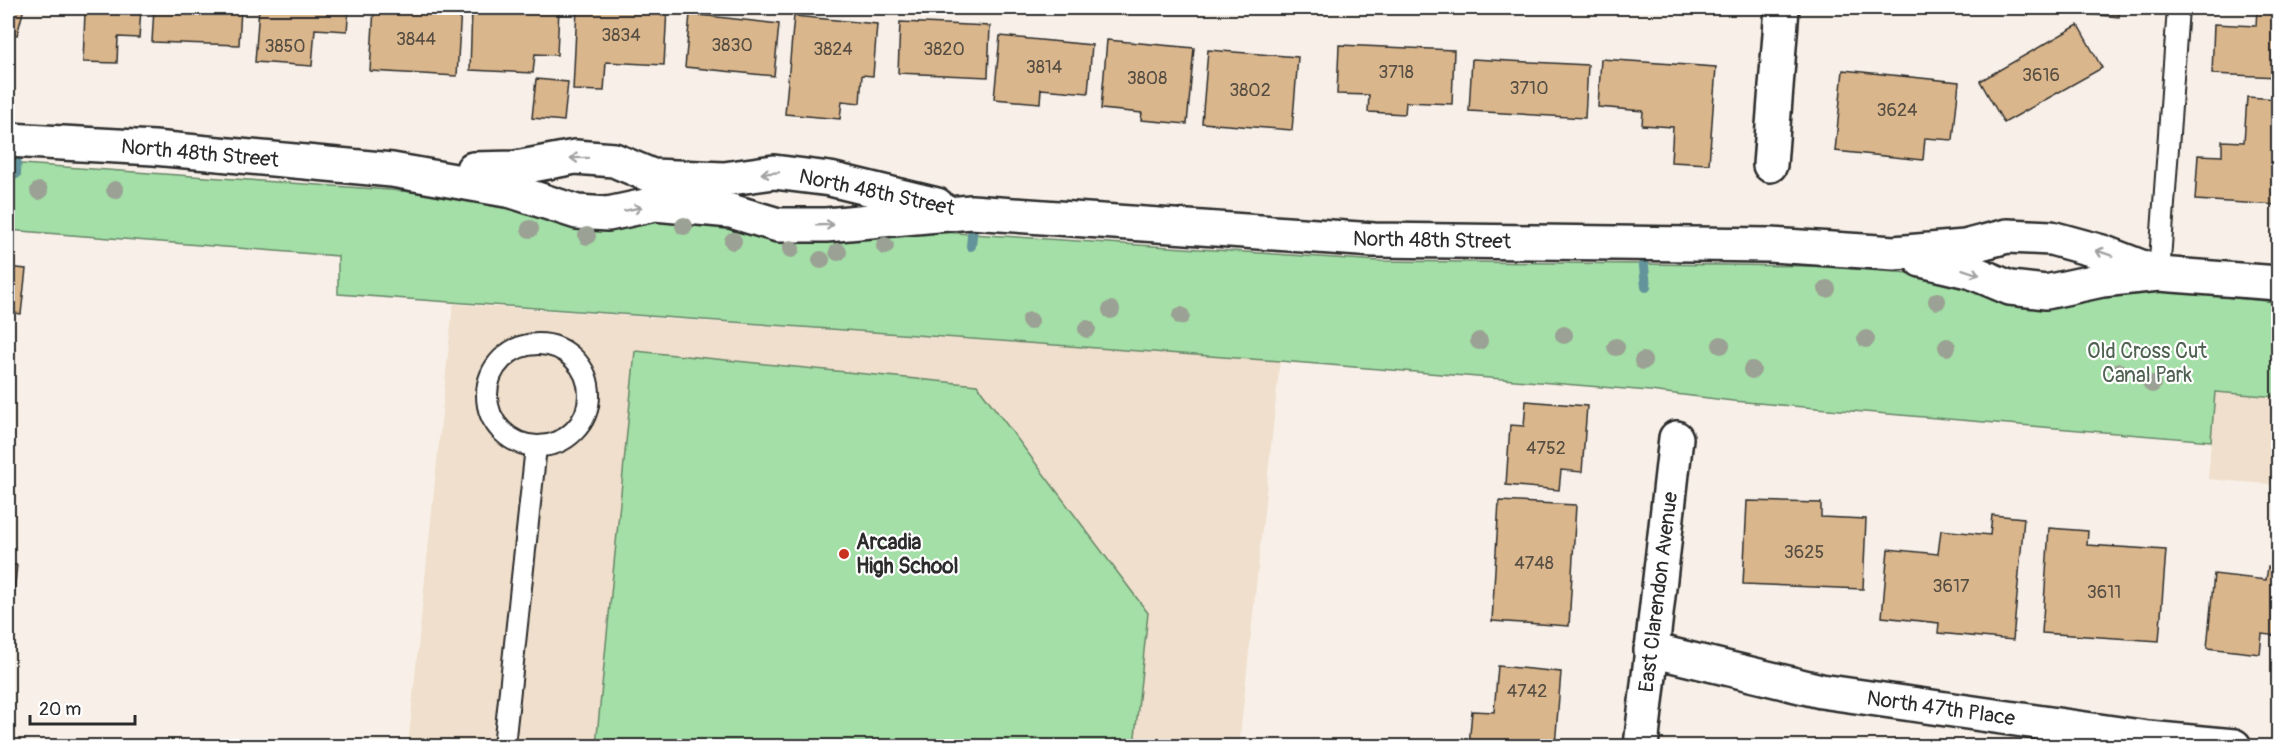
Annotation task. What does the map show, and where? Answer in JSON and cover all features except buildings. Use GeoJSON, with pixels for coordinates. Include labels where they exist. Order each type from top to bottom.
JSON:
{"type":"FeatureCollection","features":[{"type":"Feature","properties":{"kind":"street"},"geometry":{"type":"LineString","coordinates":[[1770,165],[1782,8]]}},
{"type":"Feature","properties":{"kind":"street","name":"North 48th Street"},"geometry":{"type":"LineString","coordinates":[[8,140],[154,148],[392,170],[512,191],[578,212],[608,214],[656,204],[731,211],[778,225],[826,225],[971,213],[1374,240],[1770,245],[1894,253],[1965,247],[2007,236],[2051,238],[2102,252],[2159,274]]}},
{"type":"Feature","properties":{"kind":"street","name":"North 48th Street"},"geometry":{"type":"LineString","coordinates":[[392,170],[516,168],[575,157],[614,159],[652,176],[724,180],[774,172],[830,179],[971,213]]}},
{"type":"Feature","properties":{"kind":"street","name":"North 48th Street"},"geometry":{"type":"LineString","coordinates":[[1894,253],[1972,272],[2010,288],[2046,292],[2102,280],[2159,274],[2278,283]]}},
{"type":"Feature","properties":{"kind":"street","name":"East Clarendon Avenue"},"geometry":{"type":"LineString","coordinates":[[1641,747],[1676,438]]}},
{"type":"Feature","properties":{"kind":"street","name":"North 47th Place"},"geometry":{"type":"LineString","coordinates":[[1651,650],[1821,691],[2148,738],[2234,747]]}},
{"type":"Feature","properties":{"kind":"lane"},"geometry":{"type":"LineString","coordinates":[[2159,274],[2178,8]]}},
{"type":"Feature","properties":{"kind":"lane"},"geometry":{"type":"LineString","coordinates":[[537,344],[553,346],[568,353],[580,365],[587,380],[590,396],[587,412],[579,427],[567,438],[552,445],[536,447],[519,443],[504,434],[493,420],[488,403],[488,386],[494,370],[505,356],[520,348],[537,344]]}},
{"type":"Feature","properties":{"kind":"lane"},"geometry":{"type":"LineString","coordinates":[[504,747],[536,447]]}},
{"type":"Feature","properties":{"kind":"shaded area","name":"Arcadia High School"},"geometry":{"type":"Polygon","coordinates":[[[453,304],[1280,361],[1239,746],[408,746],[453,304]]]}},
{"type":"Feature","properties":{"kind":"shaded area"},"geometry":{"type":"Polygon","coordinates":[[[2215,392],[2278,397],[2278,485],[2208,479],[2215,392]]]}},
{"type":"Feature","properties":{"kind":"green space","name":"Old Cross Cut Canal Park"},"geometry":{"type":"Polygon","coordinates":[[[8,163],[390,190],[655,213],[1379,261],[1811,266],[2151,290],[2278,302],[2278,397],[2215,392],[2211,441],[1280,361],[338,294],[338,256],[8,230],[8,163]]]}},
{"type":"Feature","properties":{"kind":"green space"},"geometry":{"type":"Polygon","coordinates":[[[635,351],[977,385],[1148,613],[1134,746],[596,746],[635,351]]]}},
{"type":"Feature","properties":{"kind":"waterway"},"geometry":{"type":"LineString","coordinates":[[16,174],[17,144]]}},
{"type":"Feature","properties":{"kind":"waterway"},"geometry":{"type":"LineString","coordinates":[[971,246],[974,216]]}},
{"type":"Feature","properties":{"kind":"waterway"},"geometry":{"type":"LineString","coordinates":[[1642,246],[1646,287]]}},
{"type":"Feature","properties":{"kind":"place","name":"Arcadia High School"},"geometry":{"type":"Point","coordinates":[844,554]}}]}
